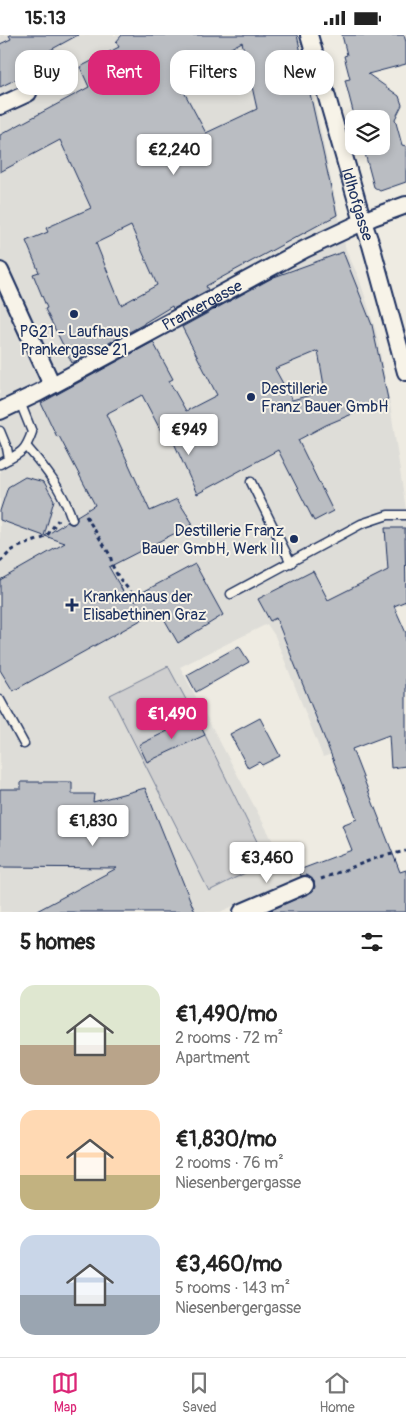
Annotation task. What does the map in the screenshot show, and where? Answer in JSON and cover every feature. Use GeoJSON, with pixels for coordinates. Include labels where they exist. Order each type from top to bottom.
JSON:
{"type":"FeatureCollection","features":[{"type":"Feature","properties":{"kind":"street","name":"Idlhofgasse"},"geometry":{"type":"LineString","coordinates":[[310,35],[406,372]]}},
{"type":"Feature","properties":{"kind":"street"},"geometry":{"type":"LineString","coordinates":[[0,106],[24,95]]}},
{"type":"Feature","properties":{"kind":"street","name":"Prankergasse"},"geometry":{"type":"LineString","coordinates":[[0,411],[305,249],[373,217],[406,205]]}},
{"type":"Feature","properties":{"kind":"street"},"geometry":{"type":"LineString","coordinates":[[0,271],[52,385]]}},
{"type":"Feature","properties":{"kind":"street"},"geometry":{"type":"LineString","coordinates":[[242,912],[305,885]]}},
{"type":"Feature","properties":{"kind":"lane"},"geometry":{"type":"LineString","coordinates":[[0,464],[20,454],[27,447],[32,432],[20,402]]}},
{"type":"Feature","properties":{"kind":"lane"},"geometry":{"type":"LineString","coordinates":[[0,431],[9,459]]}},
{"type":"Feature","properties":{"kind":"lane"},"geometry":{"type":"LineString","coordinates":[[27,447],[52,479],[69,509],[72,519]]}},
{"type":"Feature","properties":{"kind":"lane"},"geometry":{"type":"LineString","coordinates":[[251,481],[290,563]]}},
{"type":"Feature","properties":{"kind":"lane"},"geometry":{"type":"LineString","coordinates":[[232,594],[361,525],[388,515],[406,515]]}},
{"type":"Feature","properties":{"kind":"lane"},"geometry":{"type":"LineString","coordinates":[[0,701],[24,744]]}},
{"type":"Feature","properties":{"kind":"path"},"geometry":{"type":"LineString","coordinates":[[0,562],[10,551],[46,537],[59,518],[69,509],[77,507],[83,510],[110,555],[113,567],[119,578],[135,597],[141,615]]}},
{"type":"Feature","properties":{"kind":"path"},"geometry":{"type":"LineString","coordinates":[[305,885],[379,857],[406,851]]}},
{"type":"Feature","properties":{"kind":"shaded area"},"geometry":{"type":"Polygon","coordinates":[[[0,35],[298,35],[302,50],[265,50],[265,95],[313,95],[346,250],[359,278],[376,331],[390,404],[406,510],[406,603],[317,637],[392,726],[389,735],[323,757],[275,636],[267,624],[180,667],[293,879],[220,912],[0,912],[0,35]]]}},
{"type":"Feature","properties":{"kind":"shaded area"},"geometry":{"type":"Polygon","coordinates":[[[168,666],[205,735],[267,862],[209,891],[110,695],[168,666]]]}},
{"type":"Feature","properties":{"kind":"building"},"geometry":{"type":"Polygon","coordinates":[[[9,35],[78,35],[50,50],[15,50],[15,80],[0,87],[0,44],[11,39],[9,35]]]}},
{"type":"Feature","properties":{"kind":"building"},"geometry":{"type":"Polygon","coordinates":[[[122,35],[297,35],[300,50],[265,50],[265,95],[310,95],[337,215],[206,286],[208,290],[173,309],[172,306],[144,324],[72,363],[45,309],[47,308],[33,274],[39,272],[26,241],[48,232],[46,228],[91,208],[60,140],[0,172],[0,135],[74,95],[78,95],[78,93],[88,88],[88,95],[160,95],[160,50],[113,50],[119,47],[116,42],[122,35]],[[131,226],[96,243],[121,305],[157,285],[131,226]]]}},
{"type":"Feature","properties":{"kind":"building"},"geometry":{"type":"Polygon","coordinates":[[[342,35],[404,35],[406,42],[406,64],[368,74],[399,96],[402,105],[395,119],[402,145],[406,146],[406,182],[380,191],[374,187],[365,155],[390,155],[390,110],[353,110],[345,80],[350,79],[344,56],[347,55],[342,35]]]}},
{"type":"Feature","properties":{"kind":"building"},"geometry":{"type":"Polygon","coordinates":[[[88,63],[88,85],[80,67],[88,63]]]}},
{"type":"Feature","properties":{"kind":"building"},"geometry":{"type":"Polygon","coordinates":[[[343,252],[372,325],[388,399],[326,425],[298,440],[333,511],[314,521],[278,450],[197,494],[170,434],[164,437],[142,395],[106,414],[150,511],[177,499],[193,524],[109,567],[128,600],[195,564],[223,615],[178,643],[159,610],[13,691],[0,670],[0,580],[65,543],[45,536],[67,522],[74,524],[77,516],[95,505],[59,436],[57,437],[41,403],[153,342],[173,379],[169,381],[186,411],[217,395],[182,327],[274,277],[343,252]],[[318,351],[275,369],[292,400],[325,391],[318,351]]]}},
{"type":"Feature","properties":{"kind":"building"},"geometry":{"type":"Polygon","coordinates":[[[25,477],[44,482],[54,500],[44,536],[0,520],[0,511],[8,487],[25,477]]]}},
{"type":"Feature","properties":{"kind":"building"},"geometry":{"type":"Polygon","coordinates":[[[385,528],[405,528],[406,601],[394,606],[406,633],[406,766],[391,768],[389,735],[352,749],[400,872],[406,870],[406,912],[267,912],[313,891],[315,887],[314,881],[307,875],[301,876],[299,870],[352,850],[342,825],[357,819],[276,618],[270,621],[258,599],[313,571],[328,600],[388,570],[385,528]]]}},
{"type":"Feature","properties":{"kind":"building"},"geometry":{"type":"Polygon","coordinates":[[[239,646],[249,662],[196,692],[187,675],[239,646]]]}},
{"type":"Feature","properties":{"kind":"building"},"geometry":{"type":"Polygon","coordinates":[[[196,717],[205,735],[147,762],[139,745],[196,717]]]}},
{"type":"Feature","properties":{"kind":"building"},"geometry":{"type":"Polygon","coordinates":[[[260,718],[280,756],[262,765],[259,762],[248,768],[230,734],[260,718]]]}},
{"type":"Feature","properties":{"kind":"building"},"geometry":{"type":"Polygon","coordinates":[[[21,782],[72,782],[72,794],[94,794],[93,802],[145,788],[195,912],[35,912],[117,868],[0,867],[0,789],[21,789],[21,782]]]}},
{"type":"Feature","properties":{"kind":"place","name":"PG21 - Laufhaus Prankergasse 21"},"geometry":{"type":"Point","coordinates":[74,314]}},
{"type":"Feature","properties":{"kind":"place","name":"Destillerie Franz Bauer GmbH"},"geometry":{"type":"Point","coordinates":[251,397]}},
{"type":"Feature","properties":{"kind":"place","name":"Destillerie Franz Bauer GmbH, Werk III"},"geometry":{"type":"Point","coordinates":[294,539]}},
{"type":"Feature","properties":{"kind":"place","name":"Krankenhaus der Elisabethinen Graz"},"geometry":{"type":"Point","coordinates":[72,605]}}]}
